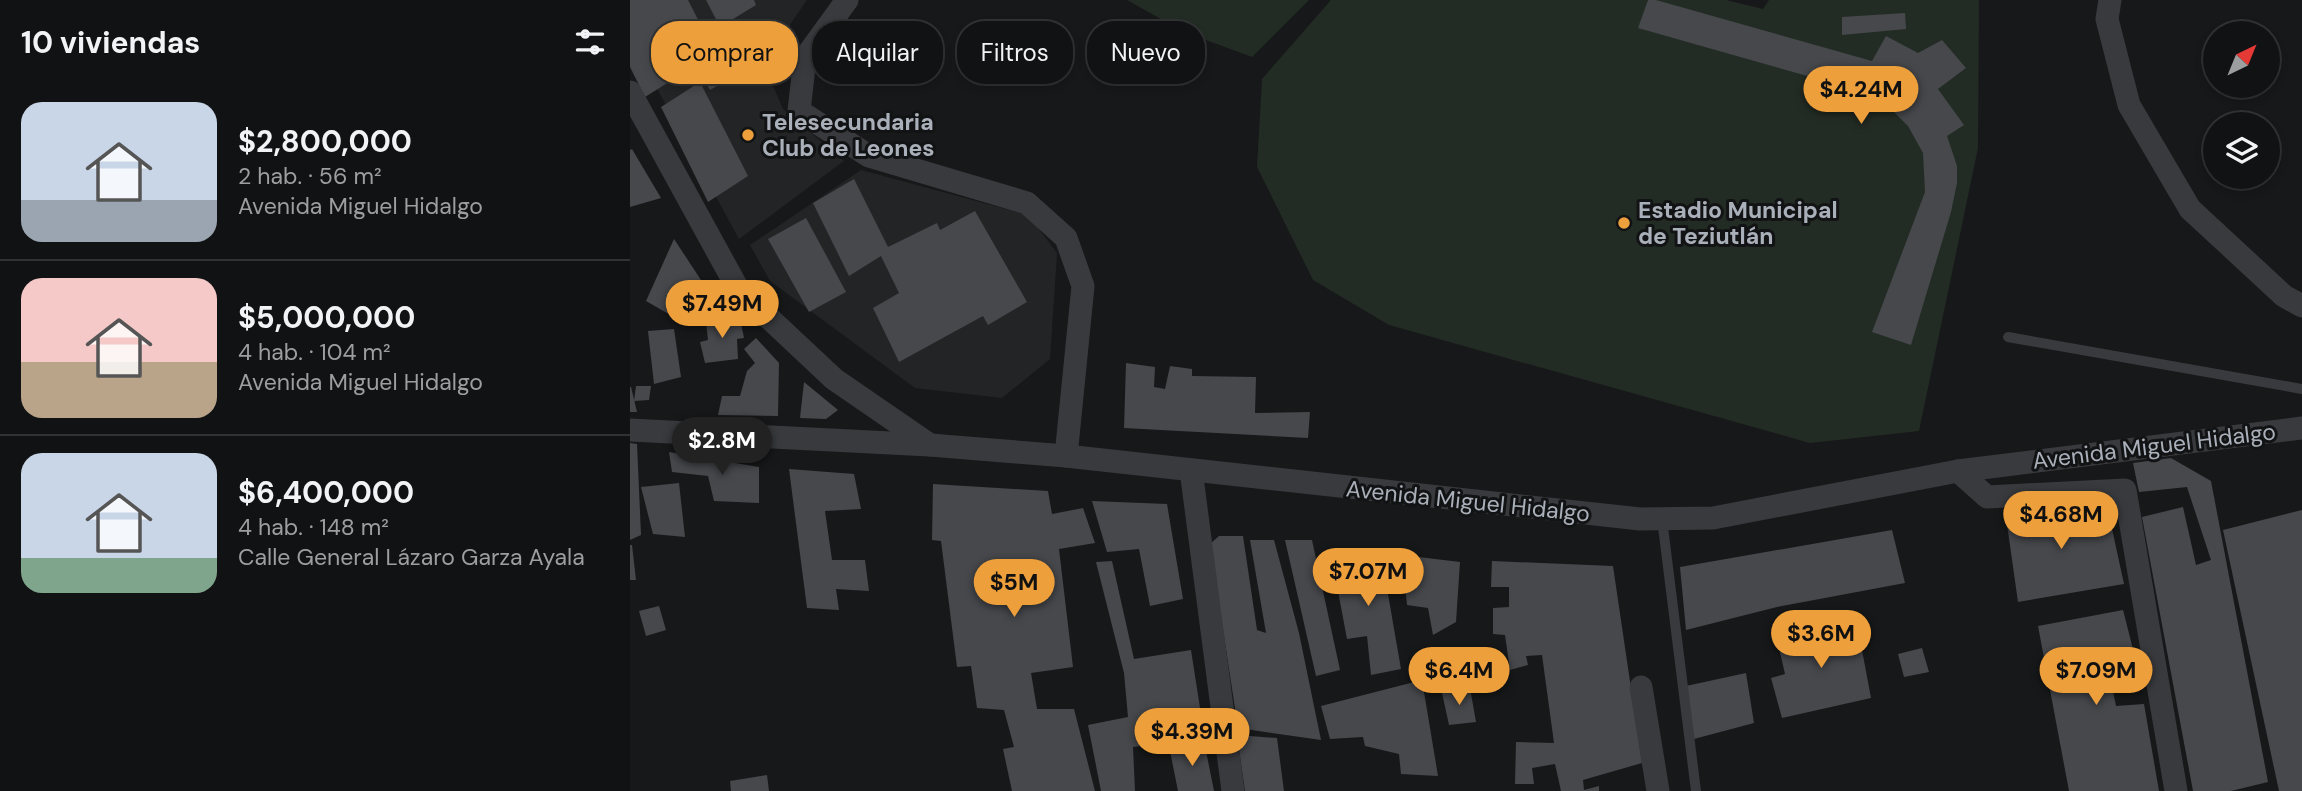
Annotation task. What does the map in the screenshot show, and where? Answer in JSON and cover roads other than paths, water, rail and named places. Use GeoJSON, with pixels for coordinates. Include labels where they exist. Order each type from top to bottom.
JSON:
{"type":"FeatureCollection","features":[{"type":"Feature","properties":{"kind":"street"},"geometry":{"type":"LineString","coordinates":[[847,0],[805,58],[799,111],[869,156],[1027,203],[1066,238],[1083,286],[1066,456]]}},
{"type":"Feature","properties":{"kind":"street"},"geometry":{"type":"LineString","coordinates":[[2110,0],[2107,19],[2129,106],[2190,209],[2284,296],[2302,306]]}},
{"type":"Feature","properties":{"kind":"street"},"geometry":{"type":"LineString","coordinates":[[630,92],[738,289],[834,379],[930,445]]}},
{"type":"Feature","properties":{"kind":"street","name":"Avenida Miguel Hidalgo"},"geometry":{"type":"LineString","coordinates":[[630,429],[930,445],[1066,456],[1640,520],[1713,518],[1958,471],[2302,428]]}},
{"type":"Feature","properties":{"kind":"street"},"geometry":{"type":"LineString","coordinates":[[1191,470],[1233,791]]}},
{"type":"Feature","properties":{"kind":"street"},"geometry":{"type":"LineString","coordinates":[[1958,471],[1987,497],[2124,489],[2176,791]]}},
{"type":"Feature","properties":{"kind":"street"},"geometry":{"type":"LineString","coordinates":[[1642,687],[1658,791]]}},
{"type":"Feature","properties":{"kind":"lane"},"geometry":{"type":"LineString","coordinates":[[2008,337],[2302,389]]}},
{"type":"Feature","properties":{"kind":"lane"},"geometry":{"type":"LineString","coordinates":[[1662,519],[1696,791]]}},
{"type":"Feature","properties":{"kind":"place","name":"Telesecundaria Club de Leones"},"geometry":{"type":"Point","coordinates":[748,135]}},
{"type":"Feature","properties":{"kind":"place","name":"Estadio Municipal de Teziutlán"},"geometry":{"type":"Point","coordinates":[1624,223]}}]}
